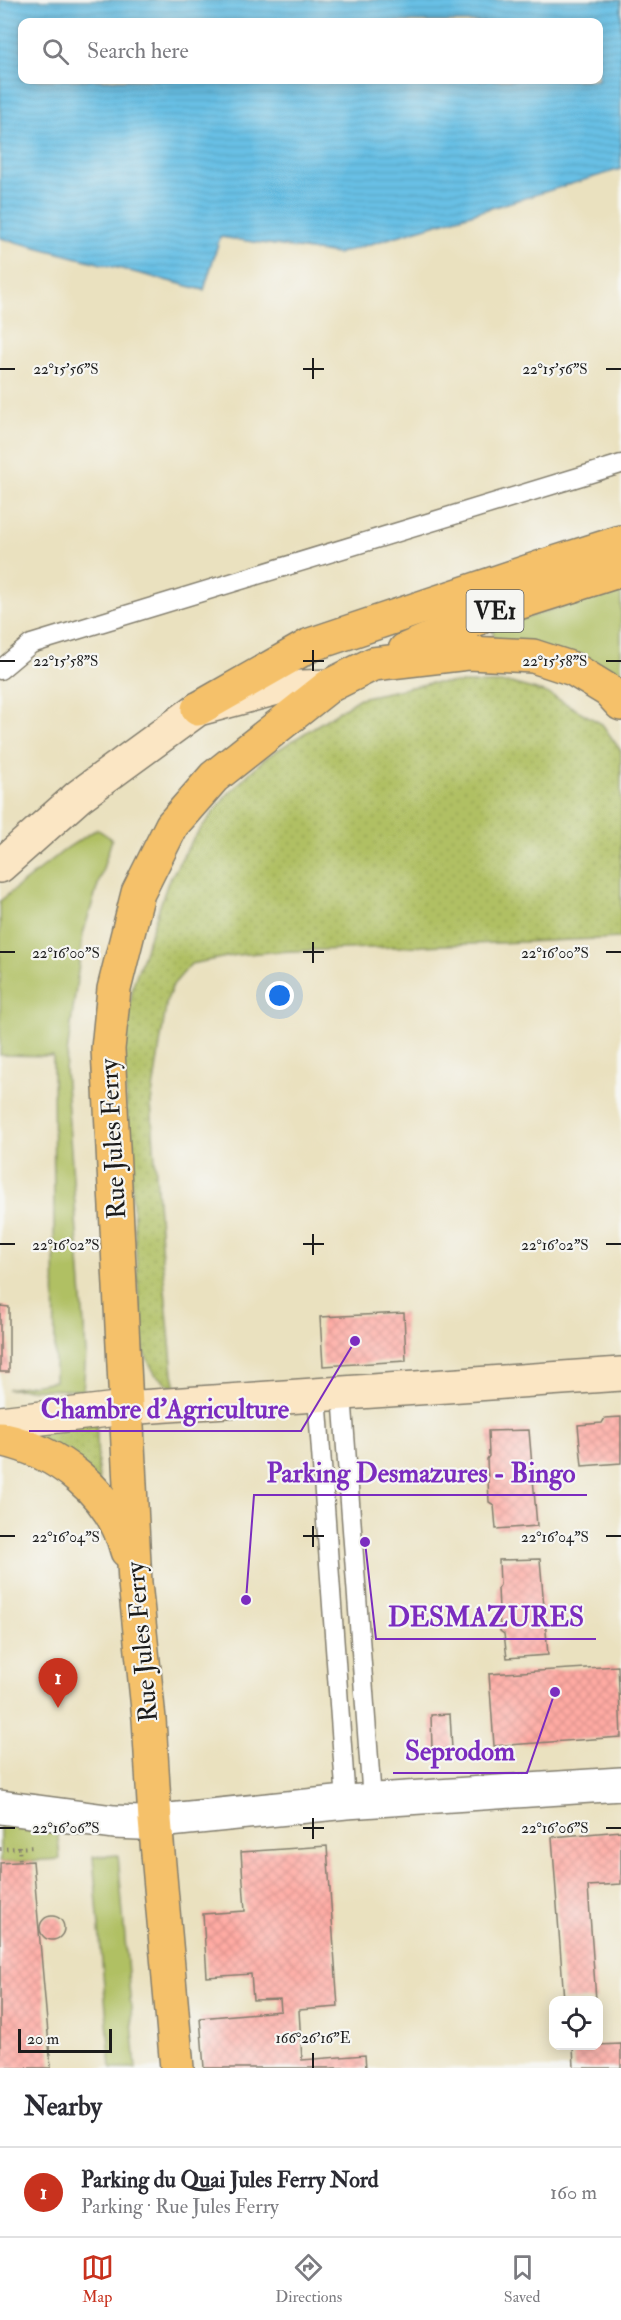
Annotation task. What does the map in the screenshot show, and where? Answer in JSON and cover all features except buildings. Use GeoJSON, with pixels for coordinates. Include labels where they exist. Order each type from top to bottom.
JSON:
{"type":"FeatureCollection","features":[{"type":"Feature","properties":{"kind":"main road"},"geometry":{"type":"LineString","coordinates":[[0,866],[80,796],[198,709],[310,645],[539,567],[621,543]]}},
{"type":"Feature","properties":{"kind":"main road","name":"VE1"},"geometry":{"type":"LineString","coordinates":[[373,664],[502,608],[621,570]]}},
{"type":"Feature","properties":{"kind":"main road"},"geometry":{"type":"LineString","coordinates":[[373,664],[468,653],[533,656],[573,669],[609,691],[621,704]]}},
{"type":"Feature","properties":{"kind":"main road","name":"Rue Jules Ferry"},"geometry":{"type":"LineString","coordinates":[[177,2068],[155,1820],[149,1719],[135,1583],[108,1049],[114,989],[138,893],[172,825],[214,777],[329,686],[373,664]]}},
{"type":"Feature","properties":{"kind":"main road"},"geometry":{"type":"LineString","coordinates":[[198,709],[277,688],[329,686]]}},
{"type":"Feature","properties":{"kind":"main road"},"geometry":{"type":"LineString","coordinates":[[0,1423],[125,1408],[621,1374]]}},
{"type":"Feature","properties":{"kind":"main road"},"geometry":{"type":"LineString","coordinates":[[0,1439],[45,1454],[78,1476],[93,1490],[117,1522],[135,1583]]}},
{"type":"Feature","properties":{"kind":"street"},"geometry":{"type":"LineString","coordinates":[[0,1807],[114,1822],[140,1823],[359,1801],[621,1784]]}},
{"type":"Feature","properties":{"kind":"lane"},"geometry":{"type":"LineString","coordinates":[[0,670],[31,644],[621,464]]}},
{"type":"Feature","properties":{"kind":"lane"},"geometry":{"type":"LineString","coordinates":[[329,1394],[359,1801]]}},
{"type":"Feature","properties":{"kind":"lane"},"geometry":{"type":"LineString","coordinates":[[329,1394],[359,1801]]}},
{"type":"Feature","properties":{"kind":"green space"},"geometry":{"type":"Polygon","coordinates":[[[621,588],[621,693],[494,646],[493,628],[621,588]]]}},
{"type":"Feature","properties":{"kind":"green space"},"geometry":{"type":"Polygon","coordinates":[[[430,683],[511,683],[547,693],[602,724],[621,751],[621,938],[270,952],[237,955],[191,964],[173,985],[167,1000],[151,1103],[162,1258],[173,1374],[177,1391],[155,1374],[142,1348],[123,1051],[133,985],[168,882],[193,839],[226,796],[265,758],[360,698],[430,683]]]}},
{"type":"Feature","properties":{"kind":"green space"},"geometry":{"type":"Polygon","coordinates":[[[97,829],[112,839],[83,934],[65,1070],[86,1353],[83,1390],[7,1389],[55,1381],[53,1056],[0,1055],[0,901],[67,848],[97,829]]]}},
{"type":"Feature","properties":{"kind":"green space"},"geometry":{"type":"Polygon","coordinates":[[[96,1417],[99,1486],[7,1425],[96,1417]]]}},
{"type":"Feature","properties":{"kind":"green space"},"geometry":{"type":"Polygon","coordinates":[[[0,1821],[57,1826],[60,1859],[0,1863],[0,1821]]]}},
{"type":"Feature","properties":{"kind":"green space"},"geometry":{"type":"Polygon","coordinates":[[[118,1855],[136,2068],[111,2068],[93,1857],[118,1855]]]}},
{"type":"Feature","properties":{"kind":"water"},"geometry":{"type":"Polygon","coordinates":[[[0,0],[621,0],[621,169],[337,254],[220,237],[204,290],[0,238],[0,0]]]}},
{"type":"Feature","properties":{"kind":"place","name":"Chambre d'Agriculture"},"geometry":{"type":"Point","coordinates":[355,1341]}},
{"type":"Feature","properties":{"kind":"place","name":"DESMAZURES"},"geometry":{"type":"Point","coordinates":[365,1542]}},
{"type":"Feature","properties":{"kind":"place","name":"Parking Desmazures - Bingo"},"geometry":{"type":"Point","coordinates":[246,1600]}},
{"type":"Feature","properties":{"kind":"place","name":"Seprodom"},"geometry":{"type":"Point","coordinates":[555,1692]}},
{"type":"Feature","properties":{"kind":"place","name":"Parking du Quai Jules Ferry Nord"},"geometry":{"type":"Point","coordinates":[58,1708]}}]}
